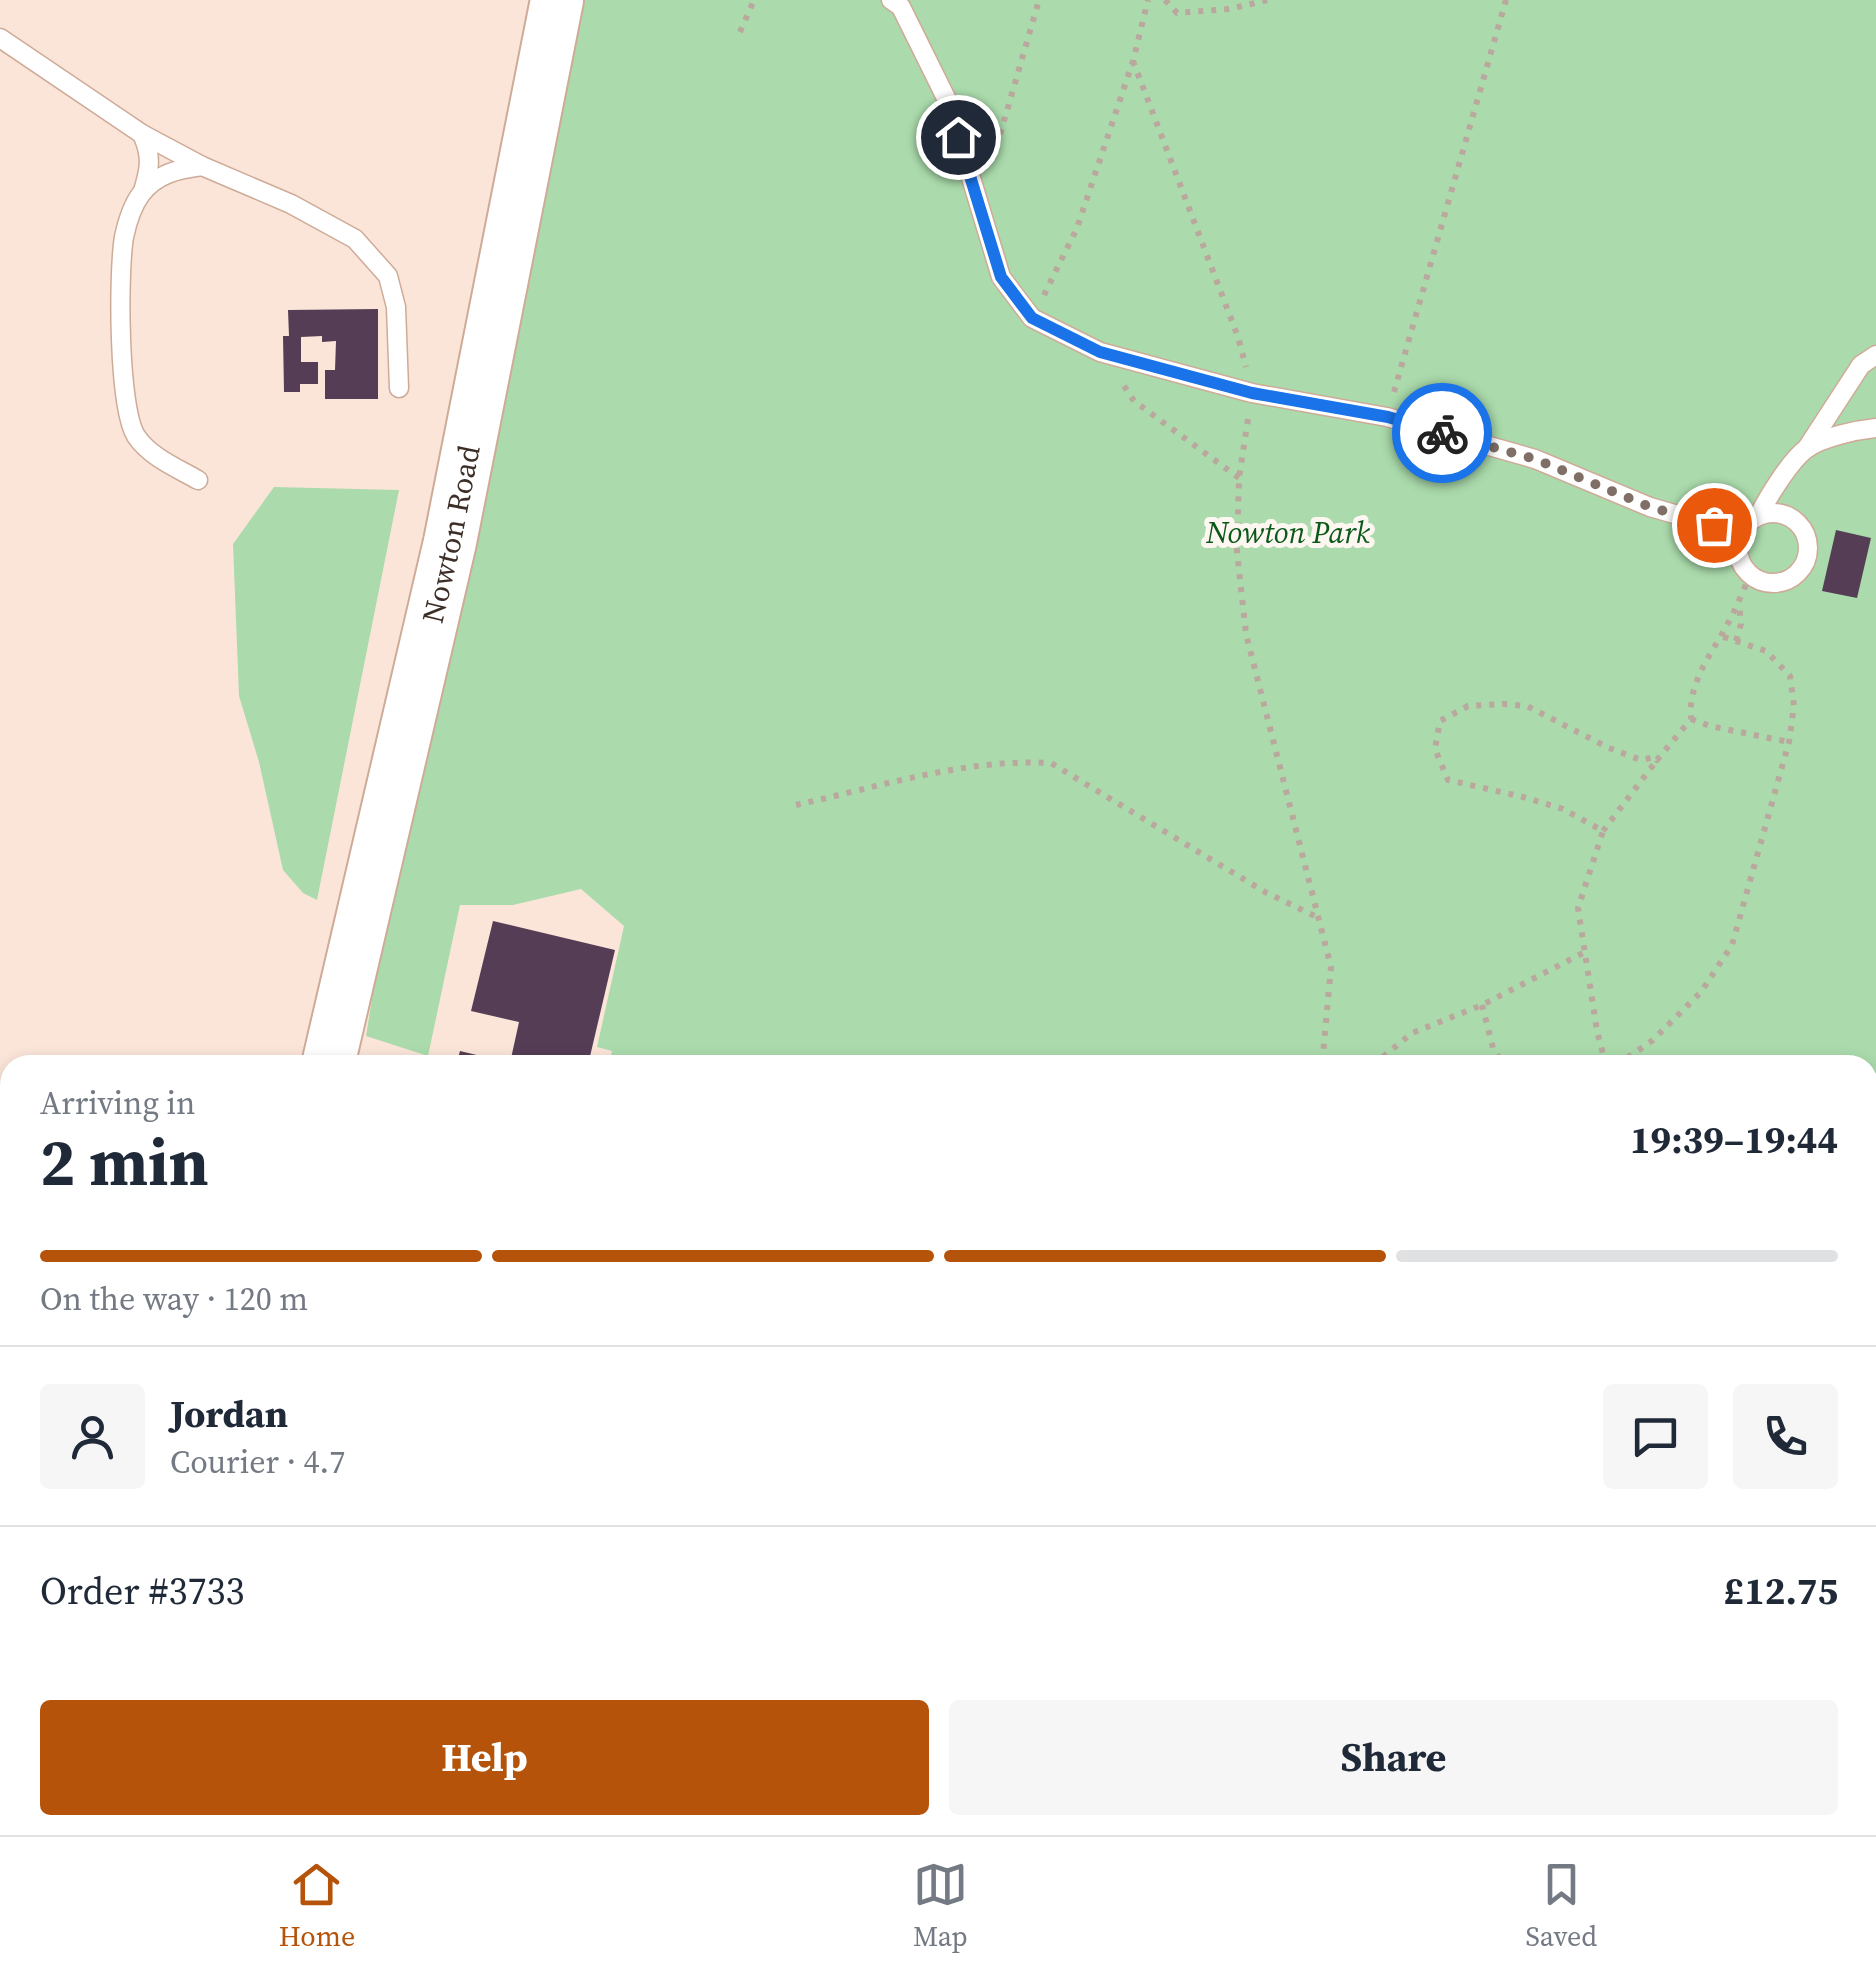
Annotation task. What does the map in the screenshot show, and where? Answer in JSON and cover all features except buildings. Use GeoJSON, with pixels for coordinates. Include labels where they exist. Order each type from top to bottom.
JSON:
{"type":"FeatureCollection","features":[{"type":"Feature","properties":{"kind":"street","name":"Nowton Road"},"geometry":{"type":"LineString","coordinates":[[330,1055],[450,542],[557,0]]}},
{"type":"Feature","properties":{"kind":"lane"},"geometry":{"type":"LineString","coordinates":[[891,0],[901,7],[948,102],[1001,277],[1032,318],[1100,352],[1252,393],[1388,417],[1535,459],[1650,507],[1741,533]]}},
{"type":"Feature","properties":{"kind":"lane"},"geometry":{"type":"LineString","coordinates":[[0,38],[142,134],[356,239],[388,276],[396,307],[399,388]]}},
{"type":"Feature","properties":{"kind":"lane"},"geometry":{"type":"LineString","coordinates":[[142,134],[150,150],[149,173],[124,236],[123,394],[135,435],[157,457],[198,480]]}},
{"type":"Feature","properties":{"kind":"lane"},"geometry":{"type":"LineString","coordinates":[[143,191],[178,168],[202,166]]}},
{"type":"Feature","properties":{"kind":"lane"},"geometry":{"type":"LineString","coordinates":[[1760,515],[1771,492],[1807,448],[1862,365],[1876,355]]}},
{"type":"Feature","properties":{"kind":"lane"},"geometry":{"type":"LineString","coordinates":[[1807,448],[1846,432],[1876,428]]}},
{"type":"Feature","properties":{"kind":"lane"},"geometry":{"type":"LineString","coordinates":[[1760,515],[1792,518],[1801,526],[1809,547],[1802,569],[1783,582],[1760,581],[1750,575],[1738,556],[1741,533],[1748,522],[1760,515]]}},
{"type":"Feature","properties":{"kind":"path"},"geometry":{"type":"LineString","coordinates":[[740,32],[754,0]]}},
{"type":"Feature","properties":{"kind":"path"},"geometry":{"type":"LineString","coordinates":[[979,208],[1039,0]]}},
{"type":"Feature","properties":{"kind":"path"},"geometry":{"type":"LineString","coordinates":[[1032,318],[1077,228],[1134,61],[1148,0]]}},
{"type":"Feature","properties":{"kind":"path"},"geometry":{"type":"LineString","coordinates":[[1164,0],[1177,13],[1229,9],[1268,0]]}},
{"type":"Feature","properties":{"kind":"path"},"geometry":{"type":"LineString","coordinates":[[1388,417],[1506,0]]}},
{"type":"Feature","properties":{"kind":"path"},"geometry":{"type":"LineString","coordinates":[[1134,61],[1238,338],[1252,393],[1239,478],[1237,552],[1246,634],[1332,967],[1323,1055]]}},
{"type":"Feature","properties":{"kind":"path"},"geometry":{"type":"LineString","coordinates":[[1100,352],[1134,402],[1239,478]]}},
{"type":"Feature","properties":{"kind":"path"},"geometry":{"type":"LineString","coordinates":[[1603,1055],[1578,908],[1603,831],[1690,719],[1699,673],[1750,575]]}},
{"type":"Feature","properties":{"kind":"path"},"geometry":{"type":"LineString","coordinates":[[1736,641],[1741,624],[1738,600]]}},
{"type":"Feature","properties":{"kind":"path"},"geometry":{"type":"LineString","coordinates":[[1631,1055],[1653,1040],[1701,992],[1732,945],[1789,742],[1794,706],[1790,676],[1766,651],[1721,636]]}},
{"type":"Feature","properties":{"kind":"path"},"geometry":{"type":"LineString","coordinates":[[1603,831],[1563,809],[1448,780],[1435,750],[1440,721],[1468,706],[1528,706],[1609,748],[1642,760],[1657,760]]}},
{"type":"Feature","properties":{"kind":"path"},"geometry":{"type":"LineString","coordinates":[[1690,719],[1789,742]]}},
{"type":"Feature","properties":{"kind":"path"},"geometry":{"type":"LineString","coordinates":[[796,805],[973,766],[1022,761],[1051,763],[1265,892],[1319,918]]}},
{"type":"Feature","properties":{"kind":"path"},"geometry":{"type":"LineString","coordinates":[[1386,1055],[1412,1034],[1482,1005],[1585,952]]}},
{"type":"Feature","properties":{"kind":"path"},"geometry":{"type":"LineString","coordinates":[[1482,1005],[1497,1055]]}},
{"type":"Feature","properties":{"kind":"green space","name":"Nowton Park"},"geometry":{"type":"Polygon","coordinates":[[[583,0],[1876,0],[1876,1055],[611,1055],[612,1051],[597,1047],[624,926],[581,889],[513,905],[460,905],[428,1055],[425,1055],[366,1036],[389,894],[583,0]]]}},
{"type":"Feature","properties":{"kind":"green space"},"geometry":{"type":"Polygon","coordinates":[[[274,487],[399,490],[317,900],[303,893],[283,870],[259,762],[239,696],[233,544],[274,487]]]}},
{"type":"Feature","properties":{"kind":"way so far"},"geometry":{"type":"LineString","coordinates":[[1442,433],[1535,459],[1650,507],[1714,525]]}},
{"type":"Feature","properties":{"kind":"route"},"geometry":{"type":"LineString","coordinates":[[958,137],[1001,277],[1032,318],[1100,352],[1252,393],[1388,417],[1442,433]]}}]}
